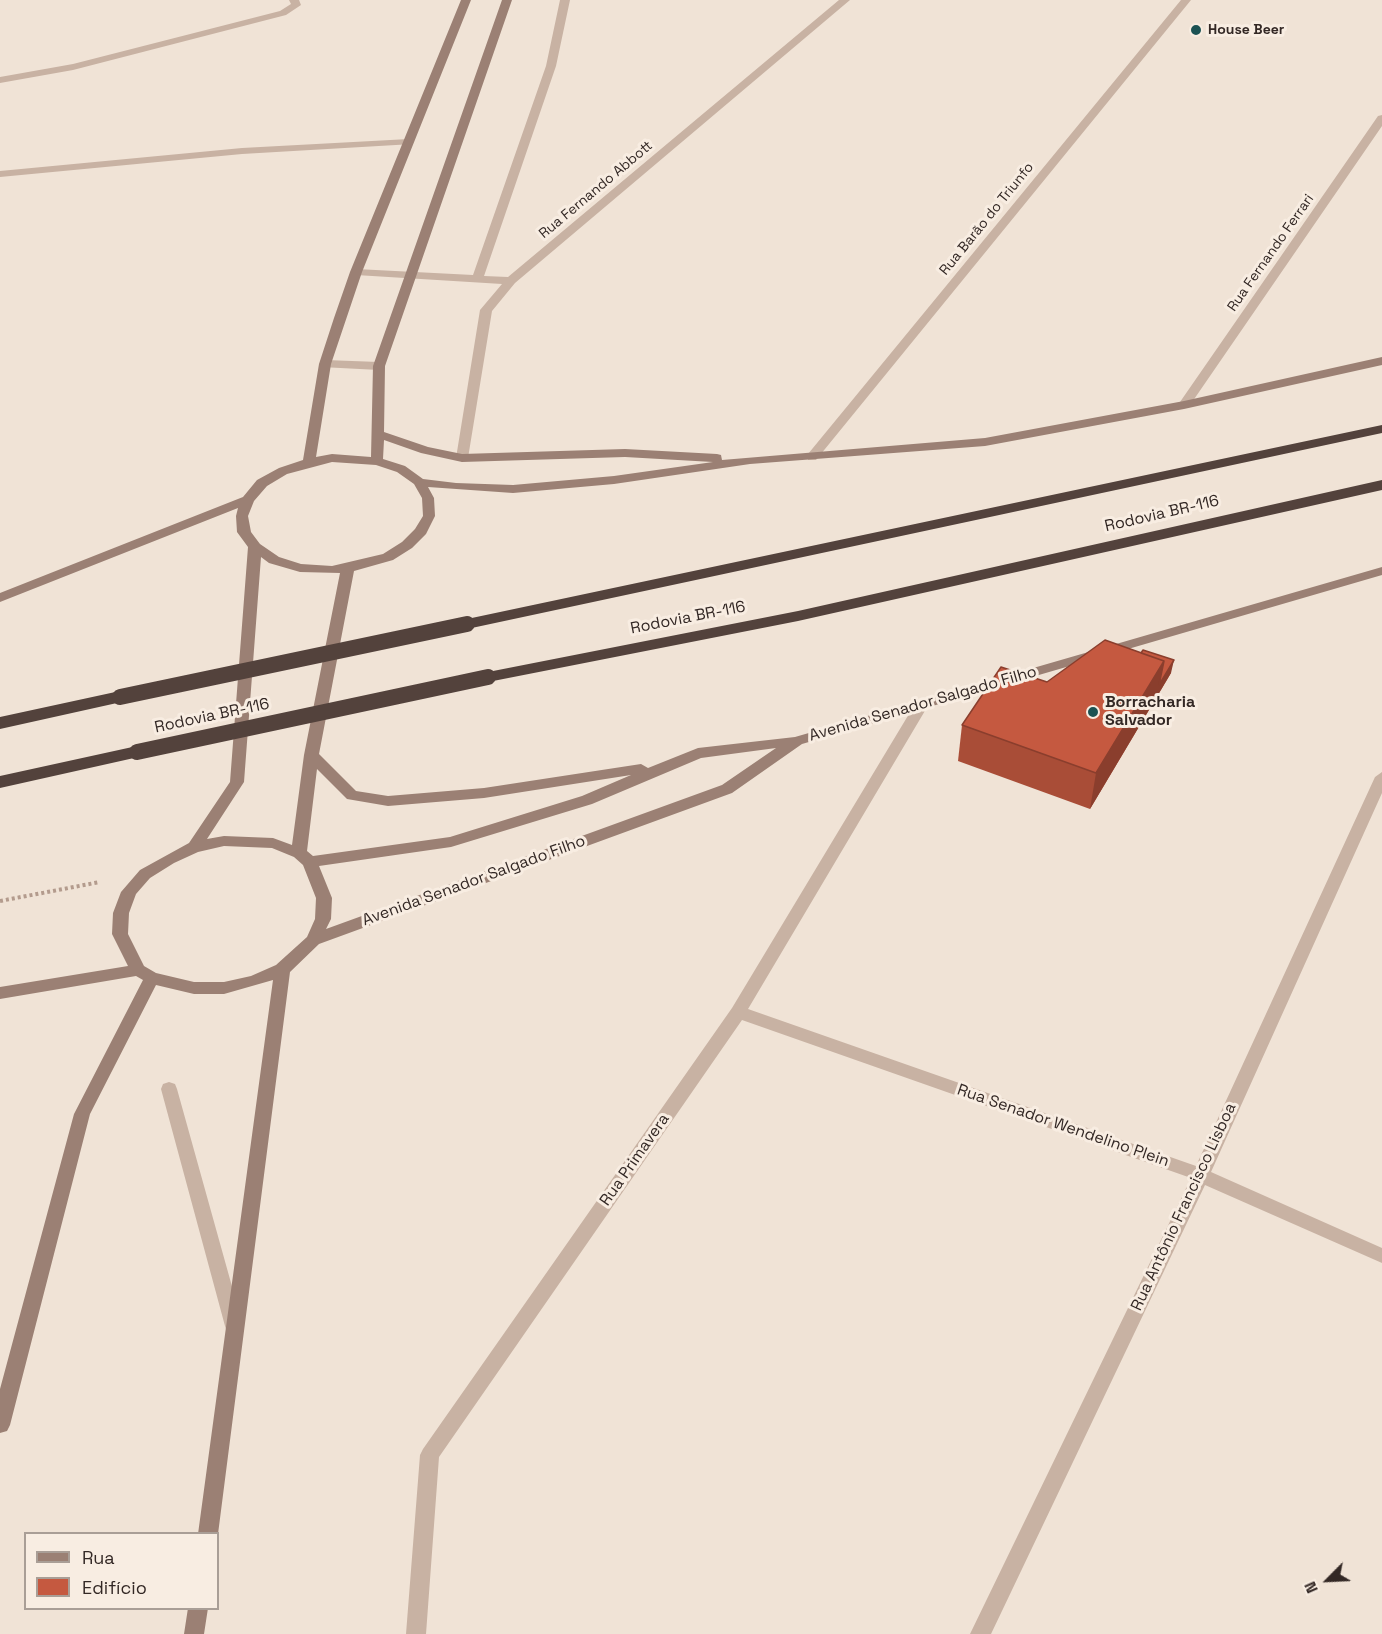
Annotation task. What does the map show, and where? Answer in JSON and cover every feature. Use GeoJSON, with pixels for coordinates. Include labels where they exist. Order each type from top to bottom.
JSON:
{"type":"FeatureCollection","features":[{"type":"Feature","properties":{"kind":"highway"},"geometry":{"type":"LineString","coordinates":[[0,723],[1382,429]]}},
{"type":"Feature","properties":{"kind":"highway","name":"Rodovia BR-116"},"geometry":{"type":"LineString","coordinates":[[0,782],[489,677],[798,616],[1382,485]]}},
{"type":"Feature","properties":{"kind":"main road"},"geometry":{"type":"LineString","coordinates":[[309,462],[325,364],[356,272],[466,0]]}},
{"type":"Feature","properties":{"kind":"main road"},"geometry":{"type":"LineString","coordinates":[[377,460],[379,366],[507,0]]}},
{"type":"Feature","properties":{"kind":"main road"},"geometry":{"type":"LineString","coordinates":[[419,482],[456,487],[513,489],[614,480],[750,460],[985,442],[1185,405],[1382,361]]}},
{"type":"Feature","properties":{"kind":"main road"},"geometry":{"type":"LineString","coordinates":[[376,433],[425,450],[462,458],[625,453],[750,460]]}},
{"type":"Feature","properties":{"kind":"main road"},"geometry":{"type":"LineString","coordinates":[[355,458],[377,460],[400,469],[419,482],[429,498],[429,516],[422,531],[407,545],[388,557],[348,568],[300,568],[274,560],[255,547],[244,532],[242,516],[248,500],[262,483],[283,471],[309,462],[355,458]]}},
{"type":"Feature","properties":{"kind":"main road"},"geometry":{"type":"LineString","coordinates":[[0,598],[248,500]]}},
{"type":"Feature","properties":{"kind":"main road"},"geometry":{"type":"LineString","coordinates":[[194,847],[237,782],[255,547]]}},
{"type":"Feature","properties":{"kind":"main road"},"geometry":{"type":"LineString","coordinates":[[0,993],[145,974],[194,988],[224,988],[254,981],[282,969],[313,940],[323,919],[324,898],[304,857],[311,755],[348,568]]}},
{"type":"Feature","properties":{"kind":"main road","name":"Avenida Senador Salgado Filho"},"geometry":{"type":"LineString","coordinates":[[313,940],[728,789],[797,741],[1382,571]]}},
{"type":"Feature","properties":{"kind":"main road"},"geometry":{"type":"LineString","coordinates":[[145,974],[120,934],[121,913],[129,892],[145,873],[194,847],[224,841],[273,843],[304,857],[452,842],[587,800],[661,766],[698,753],[797,741]]}},
{"type":"Feature","properties":{"kind":"main road"},"geometry":{"type":"LineString","coordinates":[[311,755],[352,795],[388,801],[484,793],[661,766]]}},
{"type":"Feature","properties":{"kind":"main road"},"geometry":{"type":"LineString","coordinates":[[208,1532],[282,969]]}},
{"type":"Feature","properties":{"kind":"main road"},"geometry":{"type":"LineString","coordinates":[[0,1425],[82,1114],[145,974]]}},
{"type":"Feature","properties":{"kind":"main road"},"geometry":{"type":"LineString","coordinates":[[195,1634],[198,1610]]}},
{"type":"Feature","properties":{"kind":"street"},"geometry":{"type":"LineString","coordinates":[[0,80],[74,67],[283,13],[296,5],[294,0]]}},
{"type":"Feature","properties":{"kind":"street"},"geometry":{"type":"LineString","coordinates":[[477,279],[551,66],[565,0]]}},
{"type":"Feature","properties":{"kind":"street","name":"Rua Fernando Abbott"},"geometry":{"type":"LineString","coordinates":[[462,458],[486,310],[511,281],[845,0]]}},
{"type":"Feature","properties":{"kind":"street","name":"Rua Barão do Triunfo"},"geometry":{"type":"LineString","coordinates":[[812,457],[1186,0]]}},
{"type":"Feature","properties":{"kind":"street","name":"Rua Fernando Ferrari"},"geometry":{"type":"LineString","coordinates":[[1185,405],[1382,118]]}},
{"type":"Feature","properties":{"kind":"street"},"geometry":{"type":"LineString","coordinates":[[0,174],[243,151],[409,142]]}},
{"type":"Feature","properties":{"kind":"street"},"geometry":{"type":"LineString","coordinates":[[356,272],[511,281]]}},
{"type":"Feature","properties":{"kind":"street"},"geometry":{"type":"LineString","coordinates":[[325,364],[379,366]]}},
{"type":"Feature","properties":{"kind":"street","name":"Rua Primavera"},"geometry":{"type":"LineString","coordinates":[[416,1634],[430,1455],[738,1012],[922,704]]}},
{"type":"Feature","properties":{"kind":"street","name":"Rua Antônio Francisco Lisboa"},"geometry":{"type":"LineString","coordinates":[[980,1634],[1201,1174],[1382,777]]}},
{"type":"Feature","properties":{"kind":"street","name":"Rua Senador Wendelino Plein"},"geometry":{"type":"LineString","coordinates":[[738,1012],[1201,1174],[1382,1256]]}},
{"type":"Feature","properties":{"kind":"street"},"geometry":{"type":"LineString","coordinates":[[169,1089],[235,1330]]}},
{"type":"Feature","properties":{"kind":"path"},"geometry":{"type":"LineString","coordinates":[[0,902],[145,873]]}},
{"type":"Feature","properties":{"kind":"building"},"geometry":{"type":"Polygon","coordinates":[[[1105,640],[1164,661],[1096,773],[962,725],[1001,667],[1047,682],[1105,640]]]}},
{"type":"Feature","properties":{"kind":"building"},"geometry":{"type":"Polygon","coordinates":[[[1143,650],[1174,660],[1159,685],[1164,661],[1141,653],[1143,650]]]}},
{"type":"Feature","properties":{"kind":"place","name":"House Beer"},"geometry":{"type":"Point","coordinates":[1196,30]}},
{"type":"Feature","properties":{"kind":"place","name":"Borracharia Salvador"},"geometry":{"type":"Point","coordinates":[1093,712]}}]}
